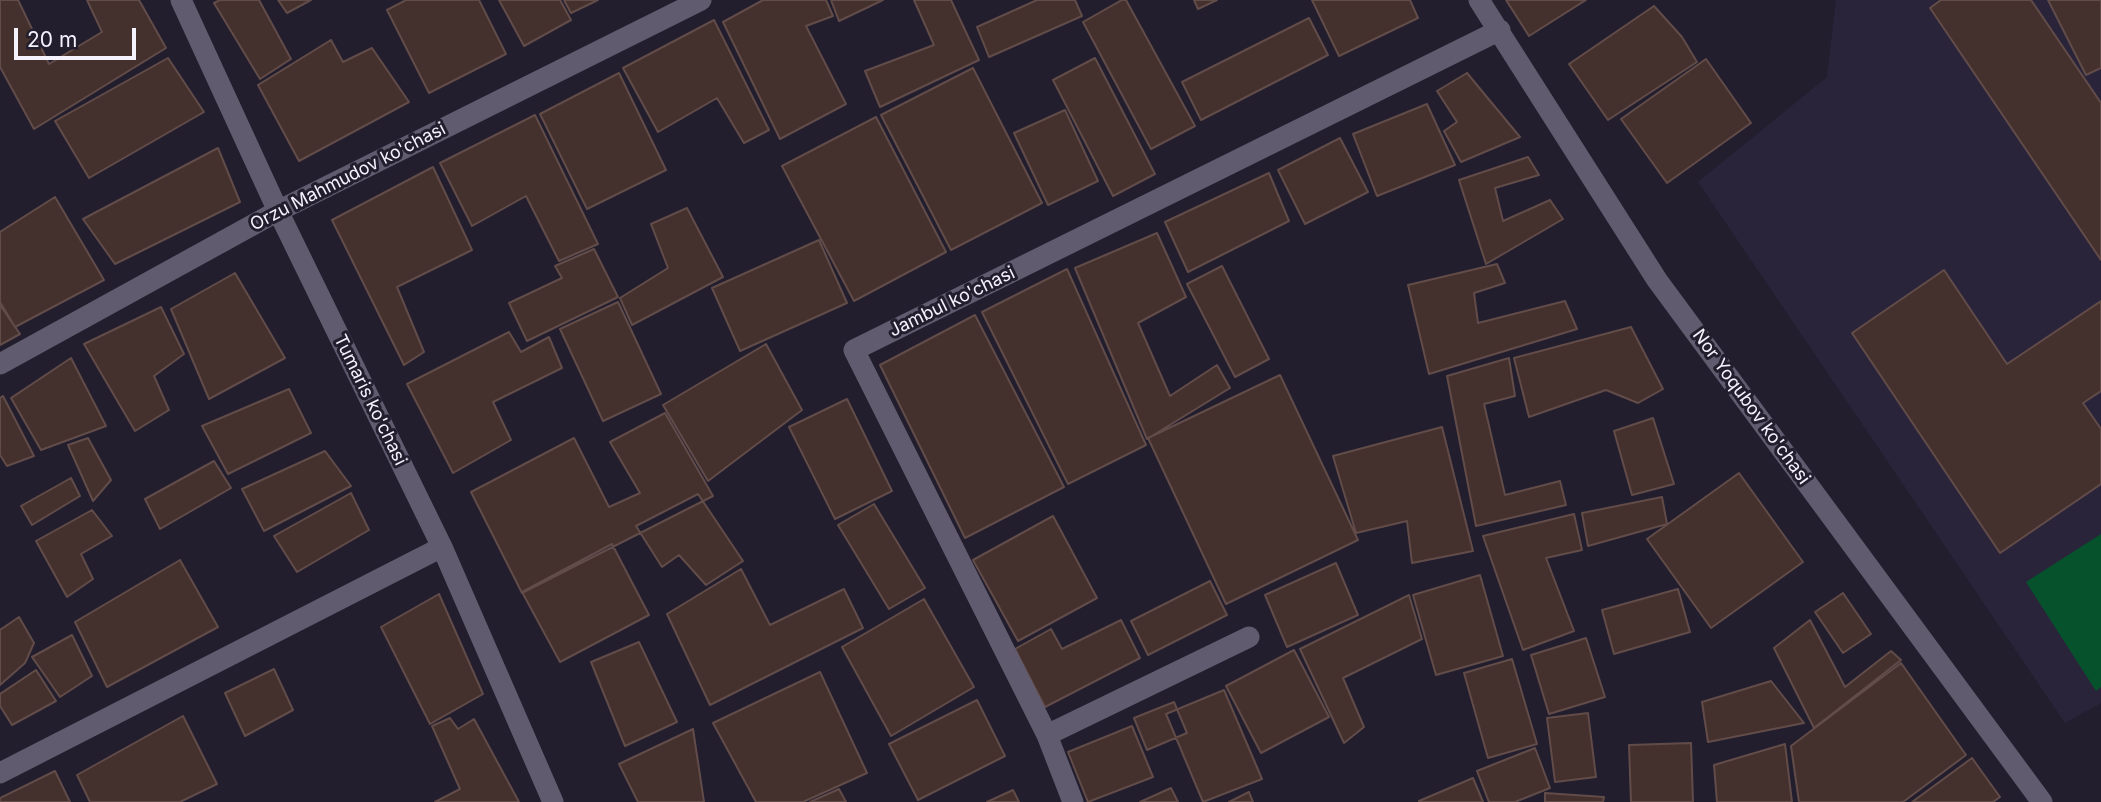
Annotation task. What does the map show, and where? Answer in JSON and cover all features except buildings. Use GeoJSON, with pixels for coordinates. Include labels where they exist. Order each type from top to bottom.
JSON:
{"type":"FeatureCollection","features":[{"type":"Feature","properties":{"kind":"street","name":"Tumaris ko'chasi"},"geometry":{"type":"LineString","coordinates":[[181,0],[278,211],[442,547],[553,802]]}},
{"type":"Feature","properties":{"kind":"street","name":"Orzu Mahmudov ko'chasi"},"geometry":{"type":"LineString","coordinates":[[0,364],[278,211],[701,0]]}},
{"type":"Feature","properties":{"kind":"street","name":"Nor Yoqubov ko'chasi"},"geometry":{"type":"LineString","coordinates":[[1479,0],[1657,280],[2042,802]]}},
{"type":"Feature","properties":{"kind":"street","name":"Jambul ko'chasi"},"geometry":{"type":"LineString","coordinates":[[1073,802],[1047,735],[854,350],[1500,30]]}},
{"type":"Feature","properties":{"kind":"street"},"geometry":{"type":"LineString","coordinates":[[0,773],[442,547]]}},
{"type":"Feature","properties":{"kind":"street"},"geometry":{"type":"LineString","coordinates":[[1047,735],[1249,636]]}},
{"type":"Feature","properties":{"kind":"shaded area"},"geometry":{"type":"Polygon","coordinates":[[[1836,0],[2067,0],[2101,48],[2101,703],[2065,723],[1698,182],[1827,77],[1836,0]]]}},
{"type":"Feature","properties":{"kind":"green space"},"geometry":{"type":"Polygon","coordinates":[[[2101,534],[2101,687],[2096,691],[2026,582],[2101,534]]]}}]}
